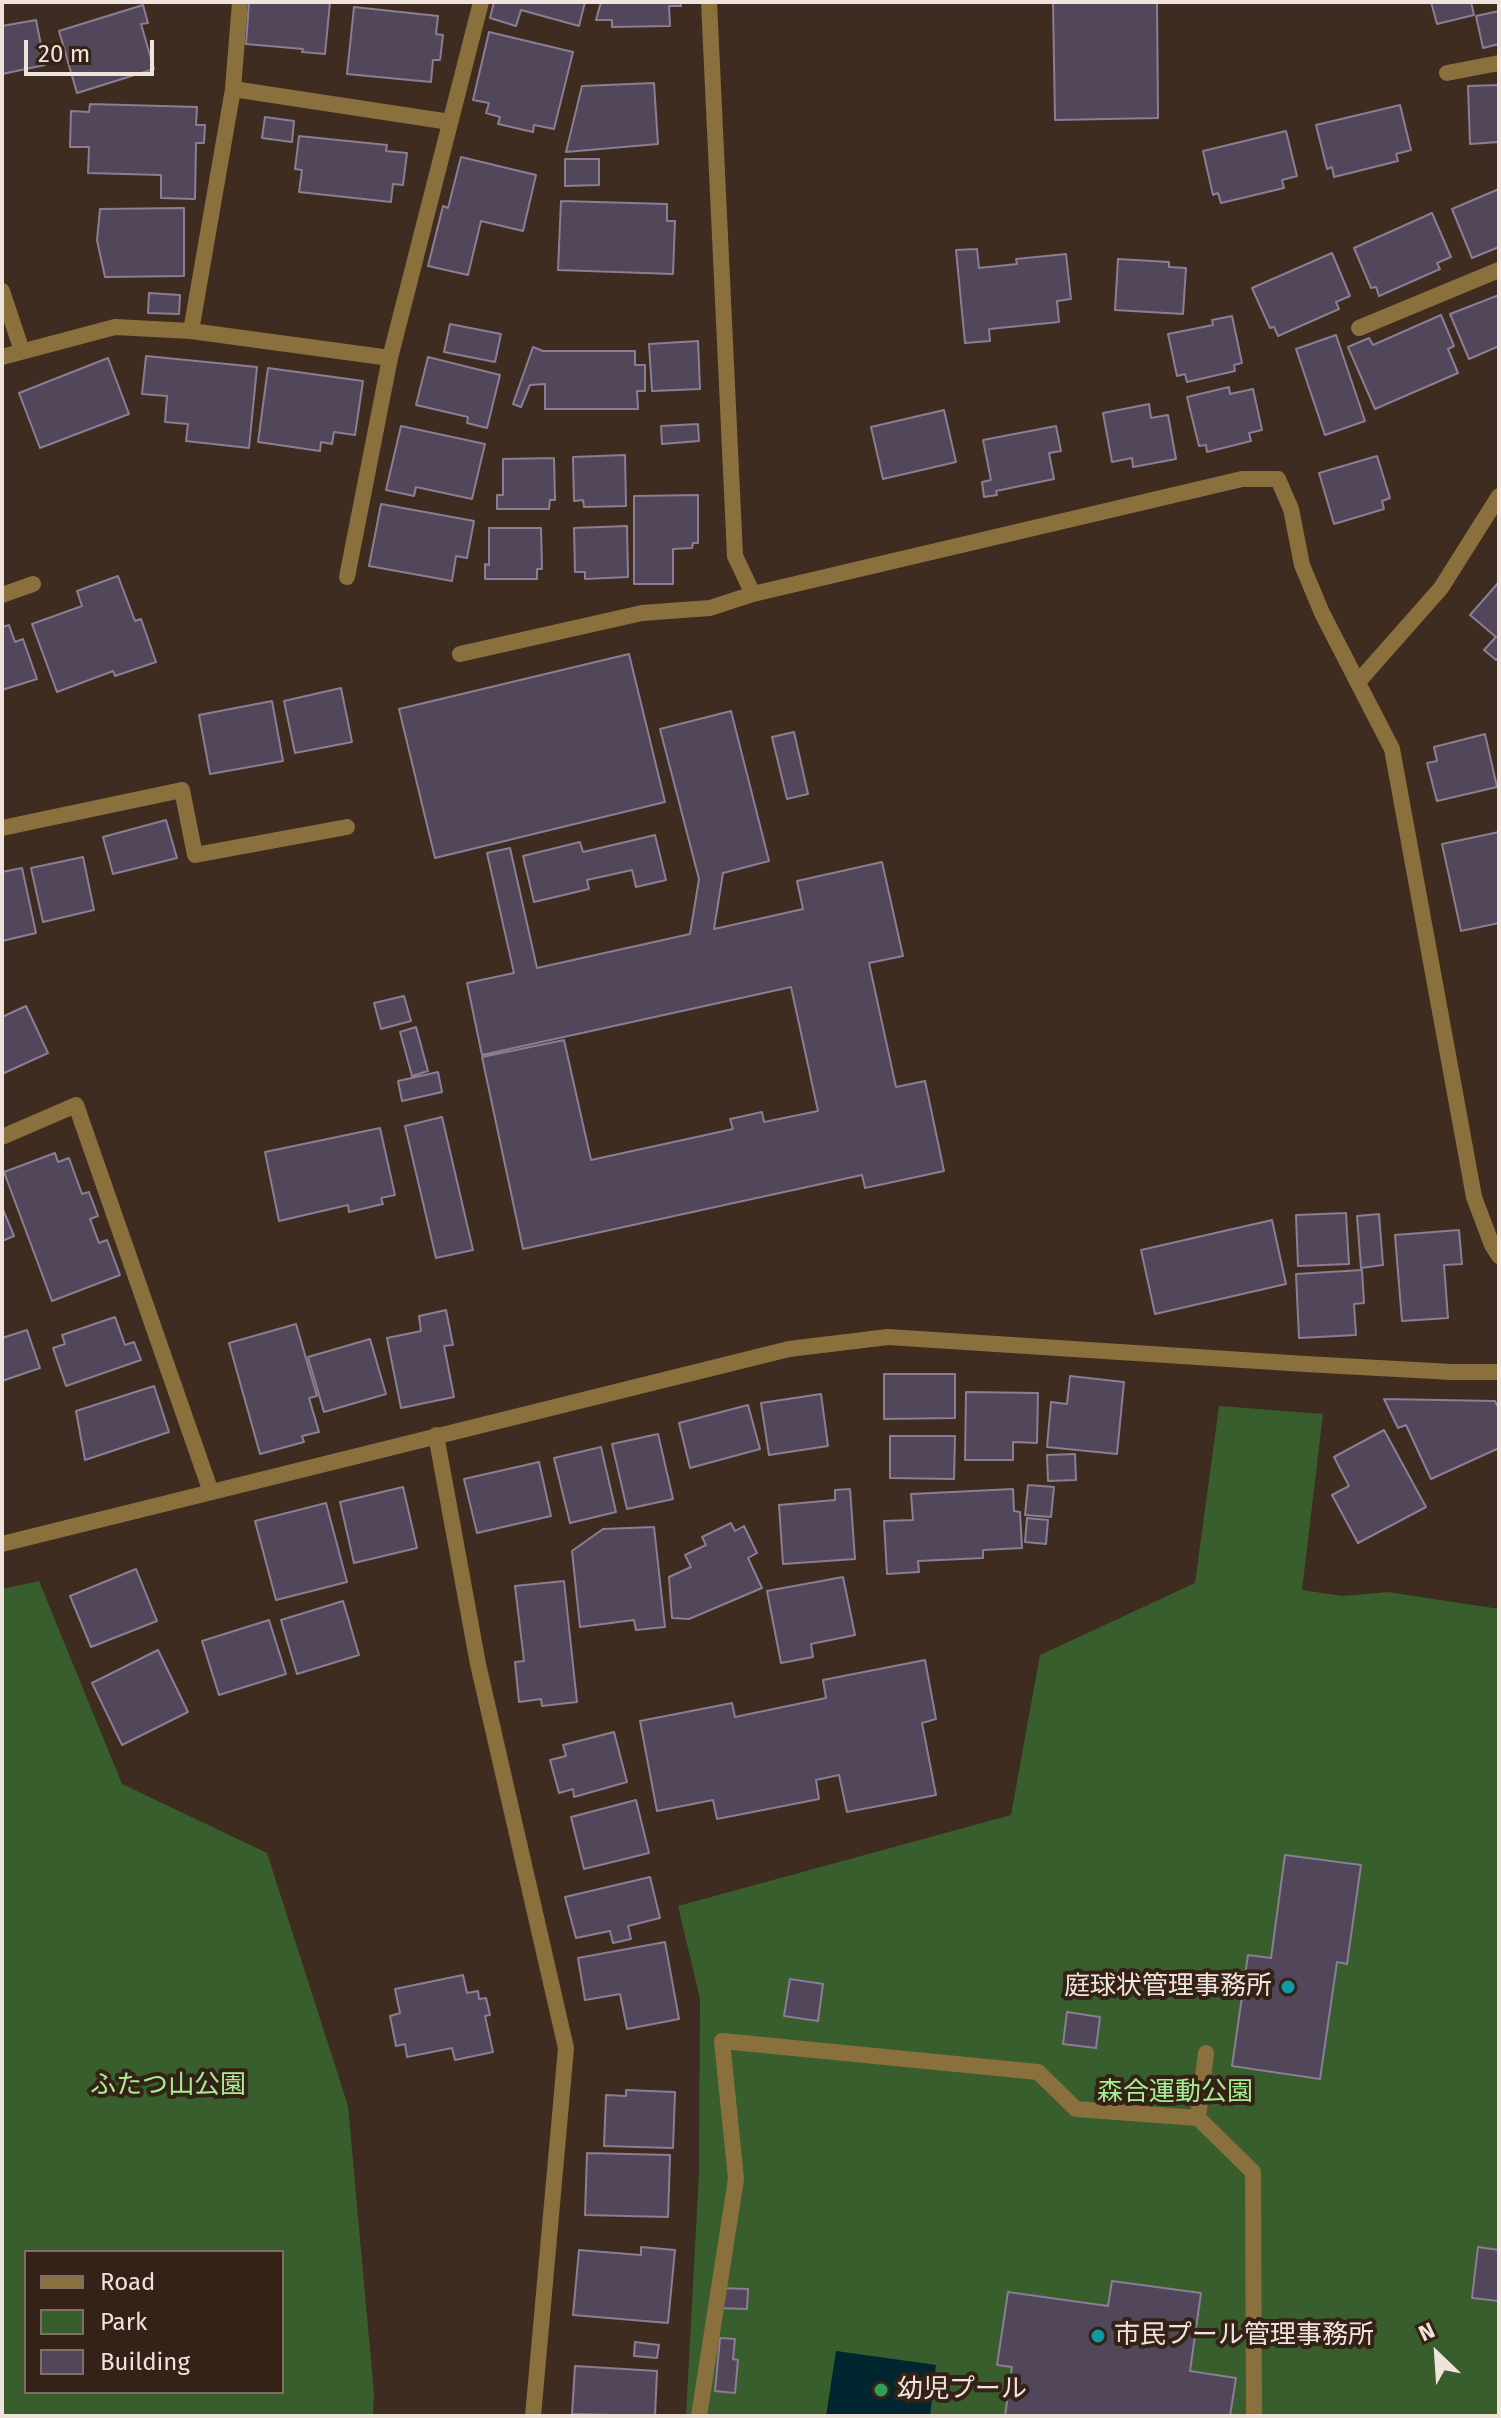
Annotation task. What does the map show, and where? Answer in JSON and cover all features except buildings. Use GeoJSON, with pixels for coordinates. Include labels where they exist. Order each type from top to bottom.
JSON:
{"type":"FeatureCollection","features":[{"type":"Feature","properties":{"kind":"street"},"geometry":{"type":"LineString","coordinates":[[191,331],[233,89],[240,2]]}},
{"type":"Feature","properties":{"kind":"street"},"geometry":{"type":"LineString","coordinates":[[347,577],[390,358],[481,2]]}},
{"type":"Feature","properties":{"kind":"street"},"geometry":{"type":"LineString","coordinates":[[709,2],[735,556],[753,594]]}},
{"type":"Feature","properties":{"kind":"street"},"geometry":{"type":"LineString","coordinates":[[1447,73],[1499,63]]}},
{"type":"Feature","properties":{"kind":"street"},"geometry":{"type":"LineString","coordinates":[[233,89],[450,122]]}},
{"type":"Feature","properties":{"kind":"street"},"geometry":{"type":"LineString","coordinates":[[1359,328],[1499,270]]}},
{"type":"Feature","properties":{"kind":"street"},"geometry":{"type":"LineString","coordinates":[[2,291],[22,351]]}},
{"type":"Feature","properties":{"kind":"street"},"geometry":{"type":"LineString","coordinates":[[2,357],[115,327],[191,331],[390,358]]}},
{"type":"Feature","properties":{"kind":"street"},"geometry":{"type":"LineString","coordinates":[[460,654],[642,613],[710,608],[753,594],[1242,479],[1278,479],[1291,509],[1302,565],[1322,613],[1392,749],[1474,1197],[1499,1256]]}},
{"type":"Feature","properties":{"kind":"street"},"geometry":{"type":"LineString","coordinates":[[1358,682],[1441,588],[1499,496]]}},
{"type":"Feature","properties":{"kind":"street"},"geometry":{"type":"LineString","coordinates":[[2,595],[33,584]]}},
{"type":"Feature","properties":{"kind":"street"},"geometry":{"type":"LineString","coordinates":[[2,828],[182,790],[195,855],[347,827]]}},
{"type":"Feature","properties":{"kind":"street"},"geometry":{"type":"LineString","coordinates":[[2,1137],[76,1105],[211,1492]]}},
{"type":"Feature","properties":{"kind":"street"},"geometry":{"type":"LineString","coordinates":[[2,1544],[789,1349],[888,1337],[1305,1364],[1499,1372]]}},
{"type":"Feature","properties":{"kind":"street"},"geometry":{"type":"LineString","coordinates":[[436,1435],[478,1664],[566,2048],[533,2416]]}},
{"type":"Feature","properties":{"kind":"street"},"geometry":{"type":"LineString","coordinates":[[699,2416],[736,2179],[722,2041],[1038,2072],[1076,2109],[1198,2118],[1253,2172],[1254,2416]]}},
{"type":"Feature","properties":{"kind":"street"},"geometry":{"type":"LineString","coordinates":[[1198,2118],[1206,2053]]}},
{"type":"Feature","properties":{"kind":"green space","name":"森合運動公園"},"geometry":{"type":"Polygon","coordinates":[[[1219,1406],[1323,1414],[1302,1590],[1343,1596],[1388,1592],[1499,1609],[1499,2416],[686,2416],[699,2173],[700,1999],[678,1906],[1011,1815],[1040,1655],[1195,1583],[1219,1406]]]}},
{"type":"Feature","properties":{"kind":"green space","name":"ふたつ山公園"},"geometry":{"type":"Polygon","coordinates":[[[39,1581],[122,1784],[267,1853],[348,2106],[374,2394],[373,2416],[2,2416],[2,1589],[39,1581]]]}},
{"type":"Feature","properties":{"kind":"water","name":"幼児プール"},"geometry":{"type":"Polygon","coordinates":[[[836,2351],[936,2365],[930,2416],[826,2416],[836,2351]]]}},
{"type":"Feature","properties":{"kind":"place","name":"庭球状管理事務所"},"geometry":{"type":"Point","coordinates":[1288,1987]}},
{"type":"Feature","properties":{"kind":"place","name":"市民プール管理事務所"},"geometry":{"type":"Point","coordinates":[1098,2336]}},
{"type":"Feature","properties":{"kind":"place","name":"幼児プール"},"geometry":{"type":"Point","coordinates":[881,2390]}}]}
